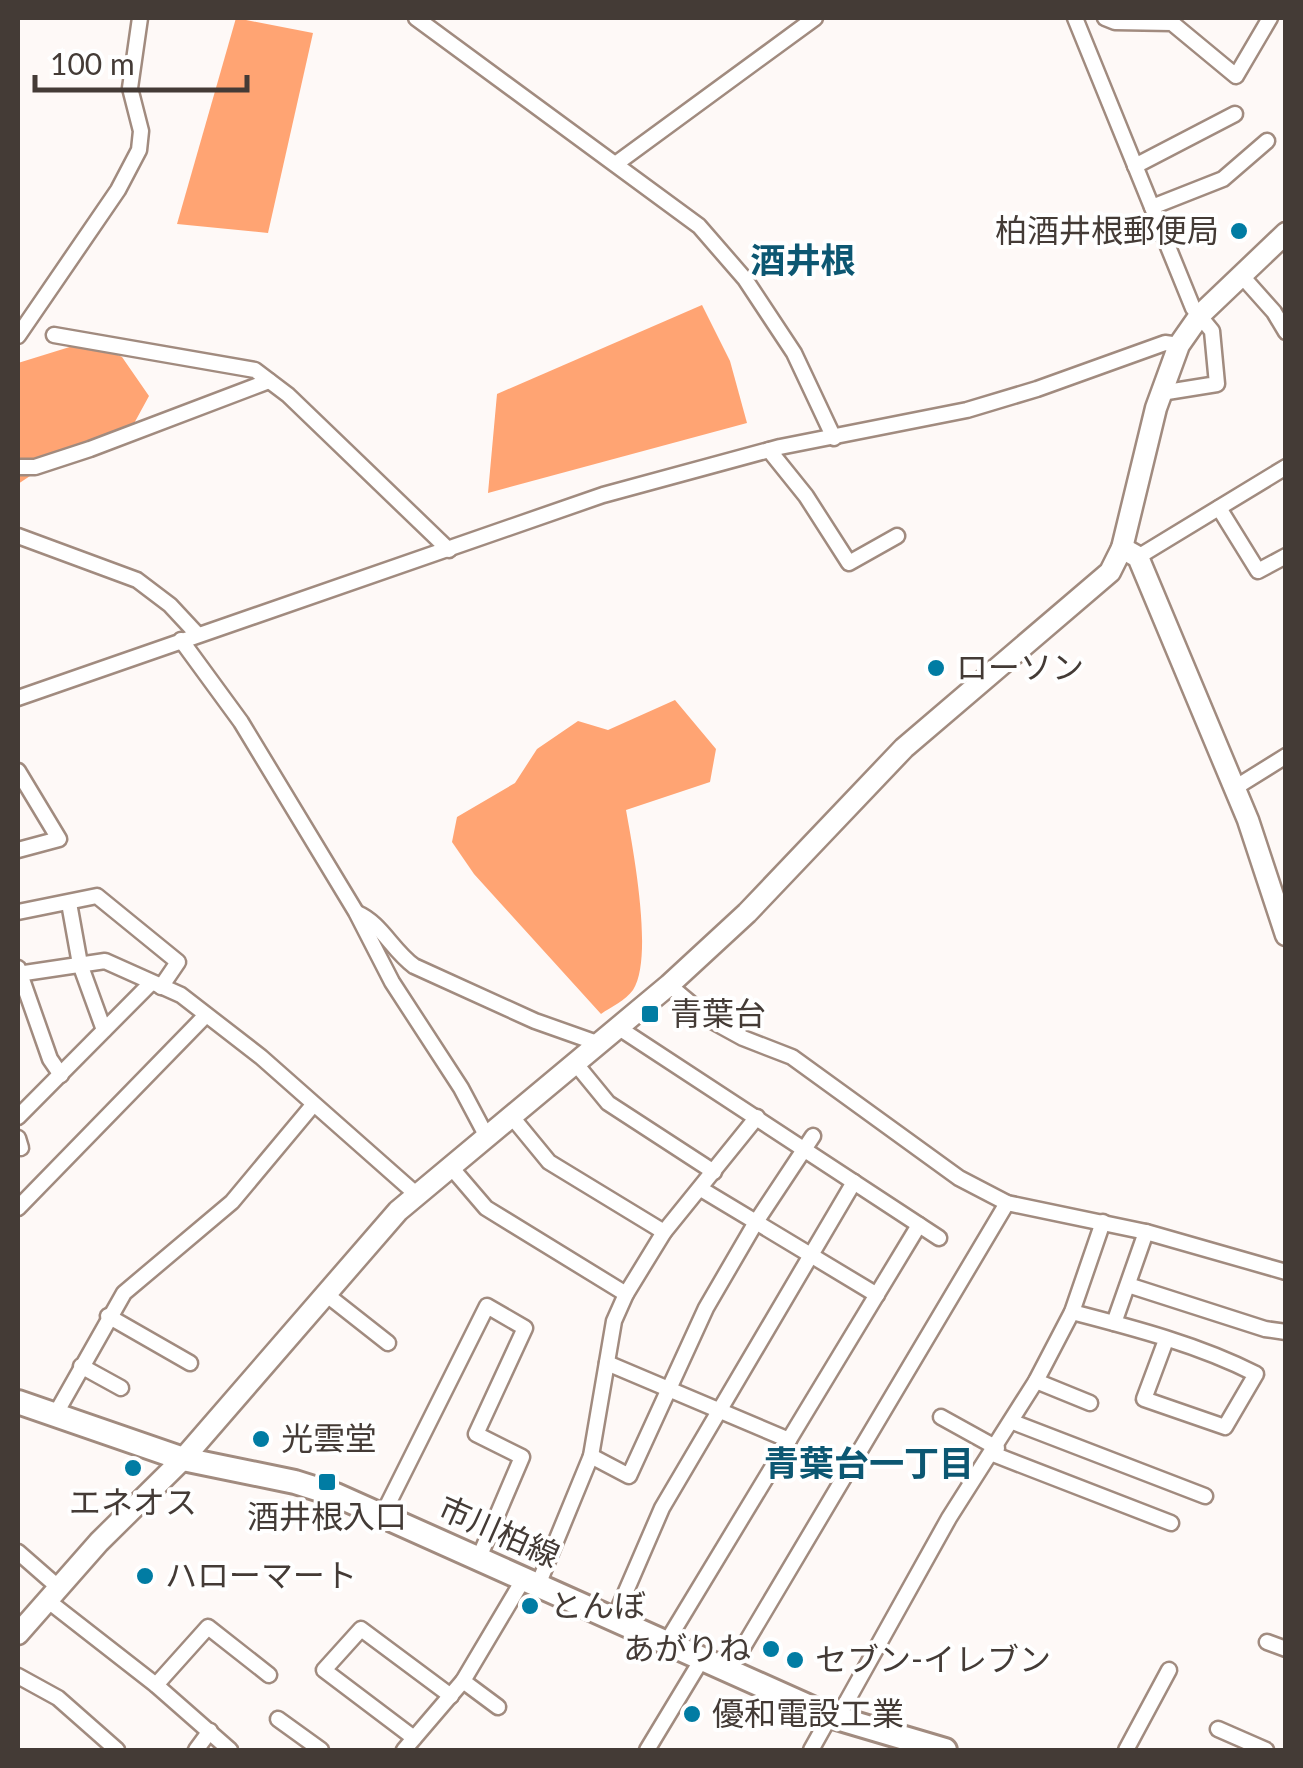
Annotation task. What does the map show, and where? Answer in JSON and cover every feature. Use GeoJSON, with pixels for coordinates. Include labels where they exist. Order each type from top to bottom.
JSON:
{"type":"FeatureCollection","features":[{"type":"Feature","properties":{"kind":"main road","name":"市川柏線"},"geometry":{"type":"LineString","coordinates":[[18,1403],[183,1458],[295,1482],[382,1516],[833,1718],[937,1750]]}},
{"type":"Feature","properties":{"kind":"street"},"geometry":{"type":"LineString","coordinates":[[18,336],[118,190],[139,150],[141,131],[130,88],[140,18]]}},
{"type":"Feature","properties":{"kind":"street"},"geometry":{"type":"LineString","coordinates":[[416,18],[699,226],[745,280],[794,353],[834,438]]}},
{"type":"Feature","properties":{"kind":"street"},"geometry":{"type":"LineString","coordinates":[[617,163],[815,18]]}},
{"type":"Feature","properties":{"kind":"street"},"geometry":{"type":"LineString","coordinates":[[1075,18],[1193,308],[1212,331],[1218,384],[1160,393]]}},
{"type":"Feature","properties":{"kind":"street"},"geometry":{"type":"LineString","coordinates":[[1105,18],[1114,22],[1172,23],[1236,76],[1270,18]]}},
{"type":"Feature","properties":{"kind":"street"},"geometry":{"type":"LineString","coordinates":[[1135,166],[1235,114]]}},
{"type":"Feature","properties":{"kind":"street"},"geometry":{"type":"LineString","coordinates":[[1152,206],[1223,179],[1267,140]]}},
{"type":"Feature","properties":{"kind":"street"},"geometry":{"type":"LineString","coordinates":[[1286,233],[1200,315],[1179,344],[1160,393],[1130,553],[1248,820],[1286,935]]}},
{"type":"Feature","properties":{"kind":"street"},"geometry":{"type":"LineString","coordinates":[[1241,275],[1286,332]]}},
{"type":"Feature","properties":{"kind":"street"},"geometry":{"type":"LineString","coordinates":[[54,335],[255,370],[288,395],[449,550]]}},
{"type":"Feature","properties":{"kind":"street"},"geometry":{"type":"LineString","coordinates":[[18,698],[603,495],[769,450],[968,410],[1038,390],[1165,343],[1179,344]]}},
{"type":"Feature","properties":{"kind":"street"},"geometry":{"type":"LineString","coordinates":[[18,467],[35,467],[90,449],[269,381]]}},
{"type":"Feature","properties":{"kind":"street"},"geometry":{"type":"LineString","coordinates":[[769,450],[806,496],[849,563],[897,536]]}},
{"type":"Feature","properties":{"kind":"street"},"geometry":{"type":"LineString","coordinates":[[18,1634],[183,1458],[416,1194],[669,985],[748,913],[904,748],[1130,553],[1219,508],[1286,467]]}},
{"type":"Feature","properties":{"kind":"street"},"geometry":{"type":"LineString","coordinates":[[1219,508],[1258,571],[1286,556]]}},
{"type":"Feature","properties":{"kind":"street"},"geometry":{"type":"LineString","coordinates":[[18,536],[137,580],[170,605],[197,634]]}},
{"type":"Feature","properties":{"kind":"street"},"geometry":{"type":"LineString","coordinates":[[181,640],[241,722],[487,1137]]}},
{"type":"Feature","properties":{"kind":"street"},"geometry":{"type":"LineString","coordinates":[[1233,789],[1286,756]]}},
{"type":"Feature","properties":{"kind":"street"},"geometry":{"type":"LineString","coordinates":[[18,771],[59,838],[18,850]]}},
{"type":"Feature","properties":{"kind":"street"},"geometry":{"type":"LineString","coordinates":[[18,912],[98,896],[178,962],[18,1117]]}},
{"type":"Feature","properties":{"kind":"street"},"geometry":{"type":"LineString","coordinates":[[69,903],[80,964],[104,1030]]}},
{"type":"Feature","properties":{"kind":"street"},"geometry":{"type":"LineString","coordinates":[[356,912],[370,918],[414,966],[535,1021],[600,1044]]}},
{"type":"Feature","properties":{"kind":"street"},"geometry":{"type":"LineString","coordinates":[[61,1075],[50,1059],[18,972],[105,961],[181,996],[261,1057],[416,1194]]}},
{"type":"Feature","properties":{"kind":"street"},"geometry":{"type":"LineString","coordinates":[[669,985],[712,1020],[743,1038],[792,1056],[959,1178],[1007,1203],[1146,1232],[1286,1272]]}},
{"type":"Feature","properties":{"kind":"street"},"geometry":{"type":"LineString","coordinates":[[18,1208],[206,1015]]}},
{"type":"Feature","properties":{"kind":"street"},"geometry":{"type":"LineString","coordinates":[[619,1028],[757,1117],[808,1142],[854,1182],[939,1238]]}},
{"type":"Feature","properties":{"kind":"street"},"geometry":{"type":"LineString","coordinates":[[576,1064],[608,1103],[714,1172]]}},
{"type":"Feature","properties":{"kind":"street"},"geometry":{"type":"LineString","coordinates":[[55,1415],[108,1316],[124,1294],[242,1191],[314,1105]]}},
{"type":"Feature","properties":{"kind":"street"},"geometry":{"type":"LineString","coordinates":[[512,1117],[550,1162],[664,1232]]}},
{"type":"Feature","properties":{"kind":"street"},"geometry":{"type":"LineString","coordinates":[[450,1696],[361,1629],[324,1670],[409,1744],[463,1681],[530,1583],[592,1456],[614,1321],[626,1294],[664,1232],[757,1117]]}},
{"type":"Feature","properties":{"kind":"street"},"geometry":{"type":"LineString","coordinates":[[592,1456],[629,1476],[706,1308],[808,1142]]}},
{"type":"Feature","properties":{"kind":"street"},"geometry":{"type":"LineString","coordinates":[[450,1166],[486,1208],[626,1294]]}},
{"type":"Feature","properties":{"kind":"street"},"geometry":{"type":"LineString","coordinates":[[614,1619],[662,1508],[854,1182]]}},
{"type":"Feature","properties":{"kind":"street"},"geometry":{"type":"LineString","coordinates":[[701,1189],[877,1295]]}},
{"type":"Feature","properties":{"kind":"street"},"geometry":{"type":"LineString","coordinates":[[729,1671],[1007,1203]]}},
{"type":"Feature","properties":{"kind":"street"},"geometry":{"type":"LineString","coordinates":[[811,1750],[950,1518],[1013,1422],[1072,1312],[1104,1222]]}},
{"type":"Feature","properties":{"kind":"street"},"geometry":{"type":"LineString","coordinates":[[666,1643],[918,1225]]}},
{"type":"Feature","properties":{"kind":"street"},"geometry":{"type":"LineString","coordinates":[[1114,1323],[1146,1232]]}},
{"type":"Feature","properties":{"kind":"street"},"geometry":{"type":"LineString","coordinates":[[1128,1285],[1265,1329],[1286,1332]]}},
{"type":"Feature","properties":{"kind":"street"},"geometry":{"type":"LineString","coordinates":[[327,1295],[388,1342]]}},
{"type":"Feature","properties":{"kind":"street"},"geometry":{"type":"LineString","coordinates":[[382,1516],[487,1306],[525,1328],[476,1434],[522,1457],[478,1560]]}},
{"type":"Feature","properties":{"kind":"street"},"geometry":{"type":"LineString","coordinates":[[1072,1312],[1114,1323],[1226,1359],[1256,1374],[1224,1427],[1144,1399],[1166,1340]]}},
{"type":"Feature","properties":{"kind":"street"},"geometry":{"type":"LineString","coordinates":[[108,1316],[190,1363]]}},
{"type":"Feature","properties":{"kind":"street"},"geometry":{"type":"LineString","coordinates":[[607,1363],[790,1440]]}},
{"type":"Feature","properties":{"kind":"street"},"geometry":{"type":"LineString","coordinates":[[81,1366],[120,1388]]}},
{"type":"Feature","properties":{"kind":"street"},"geometry":{"type":"LineString","coordinates":[[1036,1380],[1090,1403]]}},
{"type":"Feature","properties":{"kind":"street"},"geometry":{"type":"LineString","coordinates":[[941,1417],[995,1451],[1170,1523]]}},
{"type":"Feature","properties":{"kind":"street"},"geometry":{"type":"LineString","coordinates":[[1013,1422],[1205,1496]]}},
{"type":"Feature","properties":{"kind":"street"},"geometry":{"type":"LineString","coordinates":[[18,1552],[53,1594],[230,1750]]}},
{"type":"Feature","properties":{"kind":"street"},"geometry":{"type":"LineString","coordinates":[[156,1685],[208,1627],[269,1675]]}},
{"type":"Feature","properties":{"kind":"street"},"geometry":{"type":"LineString","coordinates":[[1266,1642],[1286,1648]]}},
{"type":"Feature","properties":{"kind":"street"},"geometry":{"type":"LineString","coordinates":[[647,1750],[702,1659]]}},
{"type":"Feature","properties":{"kind":"street"},"geometry":{"type":"LineString","coordinates":[[1126,1750],[1170,1670]]}},
{"type":"Feature","properties":{"kind":"street"},"geometry":{"type":"LineString","coordinates":[[18,1676],[58,1698],[118,1750]]}},
{"type":"Feature","properties":{"kind":"street"},"geometry":{"type":"LineString","coordinates":[[463,1681],[498,1708]]}},
{"type":"Feature","properties":{"kind":"street"},"geometry":{"type":"LineString","coordinates":[[278,1718],[321,1750]]}},
{"type":"Feature","properties":{"kind":"street"},"geometry":{"type":"LineString","coordinates":[[1218,1729],[1266,1750]]}},
{"type":"Feature","properties":{"kind":"street"},"geometry":{"type":"LineString","coordinates":[[196,1750],[210,1731]]}},
{"type":"Feature","properties":{"kind":"shaded area"},"geometry":{"type":"Polygon","coordinates":[[[236,18],[313,33],[268,233],[177,224],[236,18]]]}},
{"type":"Feature","properties":{"kind":"shaded area"},"geometry":{"type":"Polygon","coordinates":[[[702,305],[730,361],[747,423],[488,493],[497,394],[702,305]]]}},
{"type":"Feature","properties":{"kind":"shaded area"},"geometry":{"type":"Polygon","coordinates":[[[89,341],[122,357],[149,396],[125,440],[36,472],[18,484],[18,363],[89,341]]]}},
{"type":"Feature","properties":{"kind":"shaded area"},"geometry":{"type":"Polygon","coordinates":[[[675,700],[716,749],[710,782],[626,810],[640,903],[642,954],[633,990],[601,1014],[474,874],[452,842],[457,817],[515,783],[537,749],[578,721],[608,730],[675,700]]]}},
{"type":"Feature","properties":{"kind":"place","name":"柏酒井根郵便局"},"geometry":{"type":"Point","coordinates":[1239,231]}},
{"type":"Feature","properties":{"kind":"place","name":"ローソン"},"geometry":{"type":"Point","coordinates":[936,668]}},
{"type":"Feature","properties":{"kind":"place","name":"青葉台"},"geometry":{"type":"Point","coordinates":[650,1014]}},
{"type":"Feature","properties":{"kind":"place","name":"光雲堂"},"geometry":{"type":"Point","coordinates":[261,1439]}},
{"type":"Feature","properties":{"kind":"place","name":"エネオス"},"geometry":{"type":"Point","coordinates":[133,1468]}},
{"type":"Feature","properties":{"kind":"place","name":"酒井根入口"},"geometry":{"type":"Point","coordinates":[327,1482]}},
{"type":"Feature","properties":{"kind":"place","name":"ハローマート"},"geometry":{"type":"Point","coordinates":[145,1576]}},
{"type":"Feature","properties":{"kind":"place","name":"とんぼ"},"geometry":{"type":"Point","coordinates":[530,1606]}},
{"type":"Feature","properties":{"kind":"place","name":"あがりね"},"geometry":{"type":"Point","coordinates":[771,1649]}},
{"type":"Feature","properties":{"kind":"place","name":"セブン-イレブン"},"geometry":{"type":"Point","coordinates":[795,1660]}},
{"type":"Feature","properties":{"kind":"place","name":"優和電設工業"},"geometry":{"type":"Point","coordinates":[692,1714]}},
{"type":"Feature","properties":{"kind":"district","name":"酒井根"},"geometry":{"type":"Point","coordinates":[803,261]}},
{"type":"Feature","properties":{"kind":"district","name":"青葉台一丁目"},"geometry":{"type":"Point","coordinates":[869,1464]}}]}
